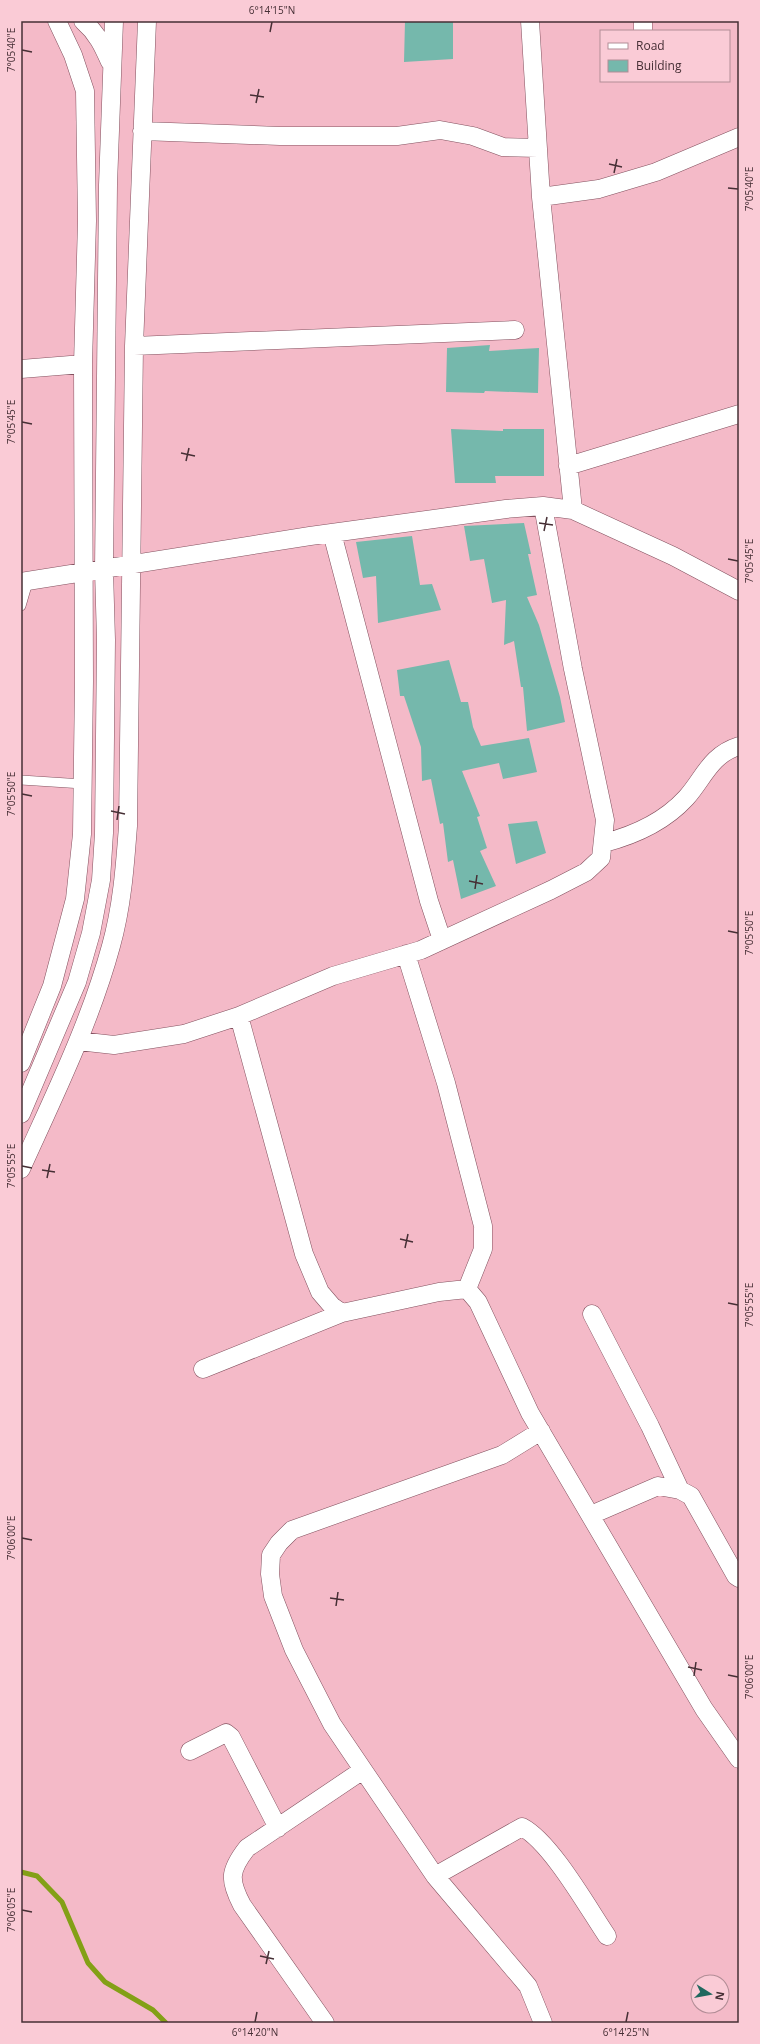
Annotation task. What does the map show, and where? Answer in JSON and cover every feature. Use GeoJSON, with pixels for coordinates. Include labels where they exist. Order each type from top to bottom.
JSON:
{"type":"FeatureCollection","features":[{"type":"Feature","properties":{"kind":"street"},"geometry":{"type":"LineString","coordinates":[[21,1063],[52,986],[75,899],[82,834],[83,364],[87,221],[85,91],[73,55],[58,21]]}},
{"type":"Feature","properties":{"kind":"street"},"geometry":{"type":"LineString","coordinates":[[83,21],[91,27],[102,42],[112,69]]}},
{"type":"Feature","properties":{"kind":"street"},"geometry":{"type":"LineString","coordinates":[[21,1114],[77,982],[91,933],[101,880],[104,833],[106,640],[104,570],[108,185],[114,21]]}},
{"type":"Feature","properties":{"kind":"street"},"geometry":{"type":"LineString","coordinates":[[21,1169],[78,1041],[111,946],[124,883],[128,826],[134,346],[147,21]]}},
{"type":"Feature","properties":{"kind":"street"},"geometry":{"type":"LineString","coordinates":[[530,21],[541,196],[573,510]]}},
{"type":"Feature","properties":{"kind":"street"},"geometry":{"type":"LineString","coordinates":[[142,131],[287,136],[397,136],[440,130],[473,136],[502,147],[538,148]]}},
{"type":"Feature","properties":{"kind":"street"},"geometry":{"type":"LineString","coordinates":[[541,196],[599,189],[628,181],[656,172],[739,137]]}},
{"type":"Feature","properties":{"kind":"street"},"geometry":{"type":"LineString","coordinates":[[134,346],[515,330]]}},
{"type":"Feature","properties":{"kind":"street"},"geometry":{"type":"LineString","coordinates":[[21,369],[83,364]]}},
{"type":"Feature","properties":{"kind":"street"},"geometry":{"type":"LineString","coordinates":[[568,466],[739,414]]}},
{"type":"Feature","properties":{"kind":"street"},"geometry":{"type":"LineString","coordinates":[[78,1041],[114,1045],[184,1034],[239,1016],[333,976],[406,954],[442,940],[551,890],[586,872],[601,858],[604,843],[605,820],[573,669],[543,506]]}},
{"type":"Feature","properties":{"kind":"street"},"geometry":{"type":"LineString","coordinates":[[24,582],[332,533],[506,509],[543,506],[573,510],[673,556],[739,592]]}},
{"type":"Feature","properties":{"kind":"street"},"geometry":{"type":"LineString","coordinates":[[332,533],[429,901],[442,940]]}},
{"type":"Feature","properties":{"kind":"street"},"geometry":{"type":"LineString","coordinates":[[604,843],[627,837],[663,819],[686,798],[714,760],[728,750],[739,746]]}},
{"type":"Feature","properties":{"kind":"street"},"geometry":{"type":"LineString","coordinates":[[406,954],[446,1083],[483,1226],[483,1249],[467,1289]]}},
{"type":"Feature","properties":{"kind":"street"},"geometry":{"type":"LineString","coordinates":[[239,1016],[304,1254],[320,1292],[332,1306],[342,1313]]}},
{"type":"Feature","properties":{"kind":"street"},"geometry":{"type":"LineString","coordinates":[[203,1369],[342,1313],[439,1292],[467,1289]]}},
{"type":"Feature","properties":{"kind":"street"},"geometry":{"type":"LineString","coordinates":[[467,1289],[478,1302],[530,1413],[704,1709],[739,1759]]}},
{"type":"Feature","properties":{"kind":"street"},"geometry":{"type":"LineString","coordinates":[[592,1314],[650,1426],[680,1490]]}},
{"type":"Feature","properties":{"kind":"street"},"geometry":{"type":"LineString","coordinates":[[541,1431],[502,1455],[292,1530],[279,1543],[271,1555],[270,1574],[273,1596],[294,1650],[332,1724],[434,1876],[528,1986],[543,2023]]}},
{"type":"Feature","properties":{"kind":"street"},"geometry":{"type":"LineString","coordinates":[[591,1515],[658,1486],[680,1490],[690,1496],[715,1541],[736,1576],[739,1578]]}},
{"type":"Feature","properties":{"kind":"street"},"geometry":{"type":"LineString","coordinates":[[190,1752],[226,1733],[231,1737],[278,1828]]}},
{"type":"Feature","properties":{"kind":"street"},"geometry":{"type":"LineString","coordinates":[[325,2023],[242,1905],[234,1888],[232,1874],[236,1862],[247,1848],[363,1770]]}},
{"type":"Feature","properties":{"kind":"street"},"geometry":{"type":"LineString","coordinates":[[434,1876],[522,1827],[530,1831],[550,1851],[607,1936]]}},
{"type":"Feature","properties":{"kind":"lane"},"geometry":{"type":"LineString","coordinates":[[21,606],[24,582]]}},
{"type":"Feature","properties":{"kind":"lane"},"geometry":{"type":"LineString","coordinates":[[21,780],[83,784]]}},
{"type":"Feature","properties":{"kind":"building"},"geometry":{"type":"Polygon","coordinates":[[[405,21],[453,21],[453,59],[404,62],[405,21]]]}},
{"type":"Feature","properties":{"kind":"building"},"geometry":{"type":"Polygon","coordinates":[[[490,345],[489,351],[539,348],[538,393],[485,391],[484,393],[446,392],[447,348],[490,345]]]}},
{"type":"Feature","properties":{"kind":"building"},"geometry":{"type":"Polygon","coordinates":[[[451,429],[503,431],[503,429],[544,429],[544,476],[495,476],[496,483],[455,483],[451,429]]]}},
{"type":"Feature","properties":{"kind":"building"},"geometry":{"type":"Polygon","coordinates":[[[524,523],[531,554],[528,554],[537,595],[527,597],[539,625],[560,697],[565,722],[527,731],[523,687],[521,687],[514,641],[504,645],[506,600],[492,603],[484,559],[470,561],[464,526],[524,523]]]}},
{"type":"Feature","properties":{"kind":"building"},"geometry":{"type":"Polygon","coordinates":[[[412,536],[420,585],[432,584],[441,610],[378,623],[376,576],[363,578],[356,542],[412,536]]]}},
{"type":"Feature","properties":{"kind":"building"},"geometry":{"type":"Polygon","coordinates":[[[449,660],[461,702],[468,702],[473,727],[481,746],[529,738],[537,772],[503,779],[499,763],[462,771],[480,816],[477,817],[487,848],[480,851],[496,886],[461,899],[453,860],[448,862],[443,823],[440,824],[431,779],[422,781],[421,747],[404,696],[400,696],[397,670],[449,660]]]}},
{"type":"Feature","properties":{"kind":"building"},"geometry":{"type":"Polygon","coordinates":[[[537,821],[546,853],[516,864],[508,824],[537,821]]]}},
{"type":"Feature","properties":{"kind":"waterway"},"geometry":{"type":"LineString","coordinates":[[21,1872],[37,1876],[62,1902],[88,1963],[105,1982],[153,2010],[166,2023]]}}]}
